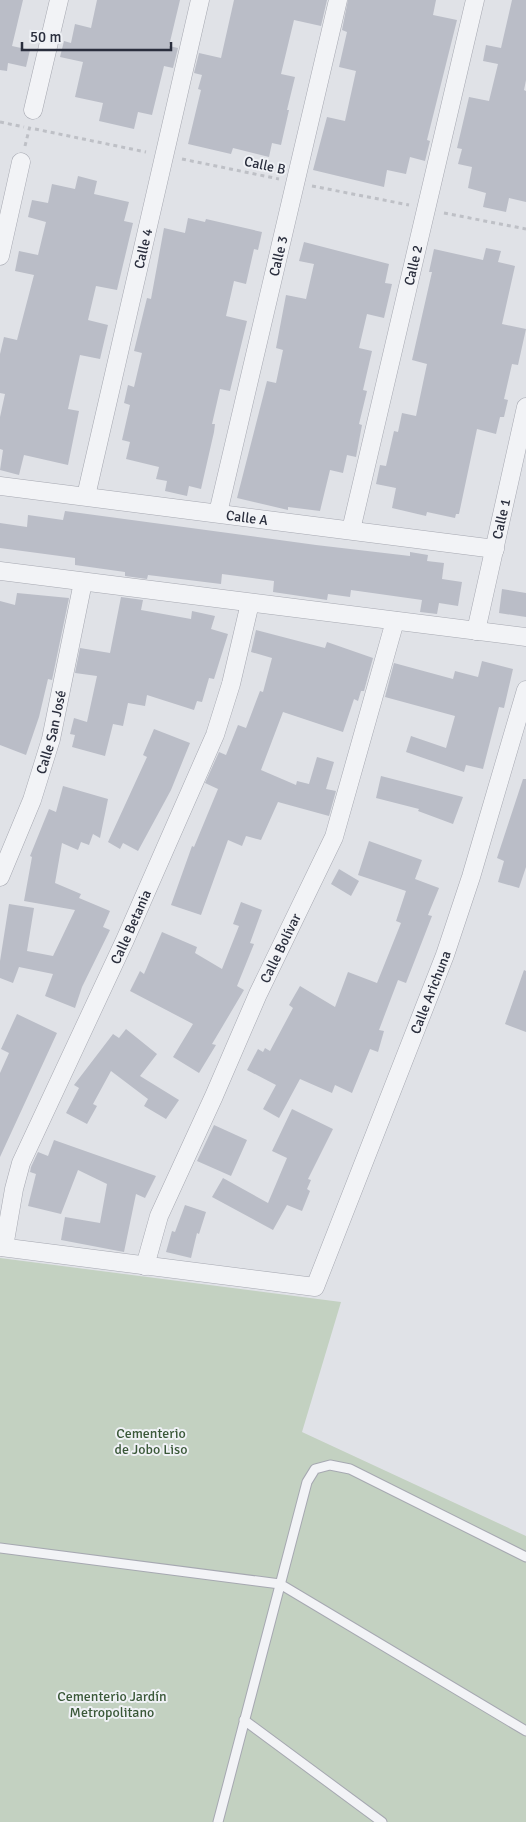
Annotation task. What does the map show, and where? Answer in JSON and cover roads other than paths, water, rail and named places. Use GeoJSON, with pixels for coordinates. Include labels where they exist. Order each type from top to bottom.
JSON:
{"type":"FeatureCollection","features":[{"type":"Feature","properties":{"kind":"street"},"geometry":{"type":"LineString","coordinates":[[33,110],[59,0]]}},
{"type":"Feature","properties":{"kind":"street","name":"Calle 4"},"geometry":{"type":"LineString","coordinates":[[86,496],[200,0]]}},
{"type":"Feature","properties":{"kind":"street","name":"Calle 3"},"geometry":{"type":"LineString","coordinates":[[218,513],[338,0]]}},
{"type":"Feature","properties":{"kind":"street","name":"Calle 2"},"geometry":{"type":"LineString","coordinates":[[351,530],[475,0]]}},
{"type":"Feature","properties":{"kind":"street"},"geometry":{"type":"LineString","coordinates":[[0,256],[21,162]]}},
{"type":"Feature","properties":{"kind":"street","name":"Calle 1"},"geometry":{"type":"LineString","coordinates":[[476,631],[526,407]]}},
{"type":"Feature","properties":{"kind":"street","name":"Calle A"},"geometry":{"type":"LineString","coordinates":[[0,486],[495,549]]}},
{"type":"Feature","properties":{"kind":"street"},"geometry":{"type":"LineString","coordinates":[[0,572],[526,637]]}},
{"type":"Feature","properties":{"kind":"street","name":"Calle San José"},"geometry":{"type":"LineString","coordinates":[[0,877],[32,800],[51,739],[82,582]]}},
{"type":"Feature","properties":{"kind":"street","name":"Calle Betania"},"geometry":{"type":"LineString","coordinates":[[2,1247],[21,1163],[125,940],[215,735],[231,684],[250,603]]}},
{"type":"Feature","properties":{"kind":"street","name":"Calle Bolívar"},"geometry":{"type":"LineString","coordinates":[[145,1266],[159,1216],[258,994],[334,837],[395,621]]}},
{"type":"Feature","properties":{"kind":"street","name":"Calle Arichuna"},"geometry":{"type":"LineString","coordinates":[[145,1266],[315,1288],[445,955],[471,877],[526,690]]}},
{"type":"Feature","properties":{"kind":"street"},"geometry":{"type":"LineString","coordinates":[[2,1247],[145,1266]]}},
{"type":"Feature","properties":{"kind":"lane"},"geometry":{"type":"LineString","coordinates":[[218,1822],[307,1482],[312,1473],[325,1465],[338,1466],[362,1474],[526,1557]]}},
{"type":"Feature","properties":{"kind":"lane"},"geometry":{"type":"LineString","coordinates":[[0,1548],[280,1584],[526,1731]]}},
{"type":"Feature","properties":{"kind":"lane"},"geometry":{"type":"LineString","coordinates":[[244,1720],[382,1822]]}},
{"type":"Feature","properties":{"kind":"park label","name":"Cementerio de Jobo Liso"},"geometry":{"type":"Point","coordinates":[151,1442]}},
{"type":"Feature","properties":{"kind":"park label","name":"Cementerio Jardín Metropolitano"},"geometry":{"type":"Point","coordinates":[112,1704]}}]}
